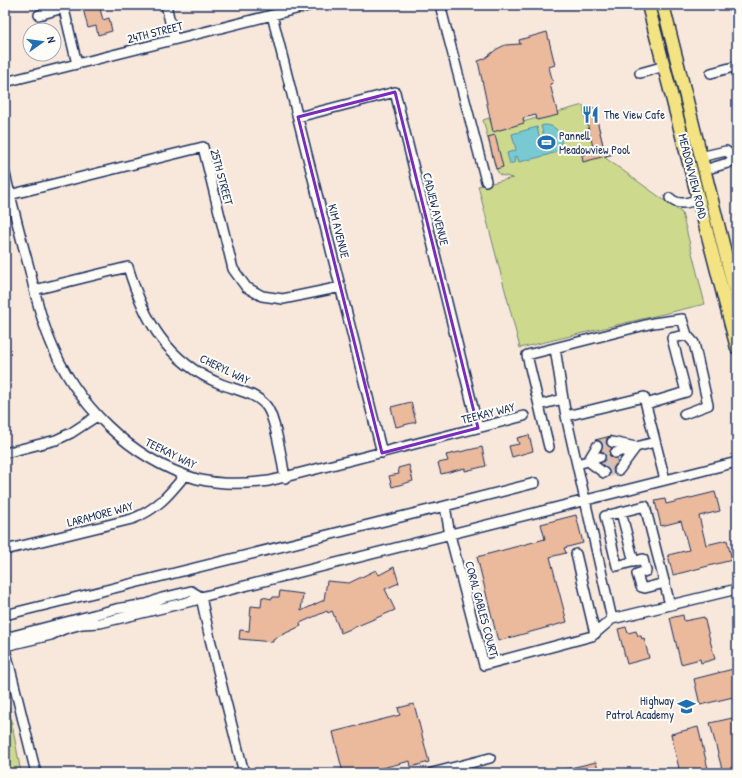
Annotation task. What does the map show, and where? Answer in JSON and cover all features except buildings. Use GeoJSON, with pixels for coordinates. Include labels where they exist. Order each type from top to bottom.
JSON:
{"type":"FeatureCollection","features":[{"type":"Feature","properties":{"kind":"main road","name":"MEADOWVIEW ROAD"},"geometry":{"type":"LineString","coordinates":[[648,5],[700,200],[737,348]]}},
{"type":"Feature","properties":{"kind":"main road","name":"MEADOWVIEW ROAD"},"geometry":{"type":"LineString","coordinates":[[663,5],[736,296]]}},
{"type":"Feature","properties":{"kind":"street"},"geometry":{"type":"LineString","coordinates":[[166,5],[174,39]]}},
{"type":"Feature","properties":{"kind":"street","name":"24TH STREET"},"geometry":{"type":"LineString","coordinates":[[5,82],[312,5]]}},
{"type":"Feature","properties":{"kind":"street"},"geometry":{"type":"LineString","coordinates":[[440,5],[486,181]]}},
{"type":"Feature","properties":{"kind":"street"},"geometry":{"type":"LineString","coordinates":[[39,15],[63,6],[77,64]]}},
{"type":"Feature","properties":{"kind":"street","name":"KIM AVENUE"},"geometry":{"type":"LineString","coordinates":[[272,15],[382,453]]}},
{"type":"Feature","properties":{"kind":"street"},"geometry":{"type":"LineString","coordinates":[[640,73],[665,66]]}},
{"type":"Feature","properties":{"kind":"street"},"geometry":{"type":"LineString","coordinates":[[710,73],[737,66]]}},
{"type":"Feature","properties":{"kind":"street","name":"CADJEW AVENUE"},"geometry":{"type":"LineString","coordinates":[[298,117],[395,92],[478,428]]}},
{"type":"Feature","properties":{"kind":"street","name":"25TH STREET"},"geometry":{"type":"LineString","coordinates":[[8,195],[203,147],[233,269],[246,287],[262,296],[283,299],[341,287]]}},
{"type":"Feature","properties":{"kind":"street"},"geometry":{"type":"LineString","coordinates":[[700,157],[726,151],[735,157],[728,163],[704,170]]}},
{"type":"Feature","properties":{"kind":"street","name":"TEEKAY WAY"},"geometry":{"type":"LineString","coordinates":[[5,174],[8,195],[42,319],[55,353],[85,402],[97,416],[132,447],[185,475],[214,482],[234,484],[253,483],[285,478],[524,416]]}},
{"type":"Feature","properties":{"kind":"street"},"geometry":{"type":"LineString","coordinates":[[670,198],[674,202],[680,204],[700,200]]}},
{"type":"Feature","properties":{"kind":"street","name":"CHERYL WAY"},"geometry":{"type":"LineString","coordinates":[[34,290],[128,267],[144,312],[168,347],[194,369],[220,383],[257,398],[268,408],[285,478]]}},
{"type":"Feature","properties":{"kind":"street"},"geometry":{"type":"LineString","coordinates":[[549,447],[527,355],[653,323],[682,319],[687,335],[694,343],[708,405],[684,414]]}},
{"type":"Feature","properties":{"kind":"street"},"geometry":{"type":"LineString","coordinates":[[646,404],[686,392],[672,338],[687,335]]}},
{"type":"Feature","properties":{"kind":"street"},"geometry":{"type":"LineString","coordinates":[[555,348],[566,416],[612,619],[737,589]]}},
{"type":"Feature","properties":{"kind":"street"},"geometry":{"type":"LineString","coordinates":[[566,416],[644,397],[665,480]]}},
{"type":"Feature","properties":{"kind":"street"},"geometry":{"type":"LineString","coordinates":[[539,404],[563,399]]}},
{"type":"Feature","properties":{"kind":"street"},"geometry":{"type":"LineString","coordinates":[[5,453],[56,440],[71,433],[97,416]]}},
{"type":"Feature","properties":{"kind":"street"},"geometry":{"type":"LineString","coordinates":[[612,442],[636,447]]}},
{"type":"Feature","properties":{"kind":"street"},"geometry":{"type":"LineString","coordinates":[[615,453],[655,442]]}},
{"type":"Feature","properties":{"kind":"street"},"geometry":{"type":"LineString","coordinates":[[588,460],[597,446]]}},
{"type":"Feature","properties":{"kind":"street"},"geometry":{"type":"LineString","coordinates":[[618,466],[636,447]]}},
{"type":"Feature","properties":{"kind":"street"},"geometry":{"type":"LineString","coordinates":[[577,464],[600,457]]}},
{"type":"Feature","properties":{"kind":"street"},"geometry":{"type":"LineString","coordinates":[[588,460],[603,470]]}},
{"type":"Feature","properties":{"kind":"street"},"geometry":{"type":"LineString","coordinates":[[36,773],[5,647],[51,635],[64,628],[82,624],[100,623],[196,600],[201,597],[737,462]]}},
{"type":"Feature","properties":{"kind":"street","name":"LARAMORE WAY"},"geometry":{"type":"LineString","coordinates":[[5,550],[132,519],[144,514],[163,502],[185,475]]}},
{"type":"Feature","properties":{"kind":"street"},"geometry":{"type":"LineString","coordinates":[[5,615],[534,483]]}},
{"type":"Feature","properties":{"kind":"street"},"geometry":{"type":"LineString","coordinates":[[445,506],[450,535]]}},
{"type":"Feature","properties":{"kind":"street"},"geometry":{"type":"LineString","coordinates":[[657,555],[617,566],[604,516],[645,506],[670,605]]}},
{"type":"Feature","properties":{"kind":"street"},"geometry":{"type":"LineString","coordinates":[[621,512],[639,560],[646,571],[637,574],[641,587],[644,588],[665,583]]}},
{"type":"Feature","properties":{"kind":"street","name":"CORAL GABLES COURT"},"geometry":{"type":"LineString","coordinates":[[450,535],[484,665],[592,636],[612,619]]}},
{"type":"Feature","properties":{"kind":"street"},"geometry":{"type":"LineString","coordinates":[[576,554],[595,634]]}},
{"type":"Feature","properties":{"kind":"street"},"geometry":{"type":"LineString","coordinates":[[5,638],[116,609],[147,604],[162,598],[191,591],[201,597],[210,639],[244,773]]}},
{"type":"Feature","properties":{"kind":"street"},"geometry":{"type":"LineString","coordinates":[[432,773],[490,758]]}},
{"type":"Feature","properties":{"kind":"highlighted area"},"geometry":{"type":"Polygon","coordinates":[[[395,92],[478,428],[382,453],[298,117],[395,92]]]}},
{"type":"Feature","properties":{"kind":"green space"},"geometry":{"type":"Polygon","coordinates":[[[583,105],[584,110],[594,108],[604,149],[611,148],[613,154],[604,157],[682,213],[705,304],[520,348],[478,186],[513,178],[500,175],[496,169],[483,120],[489,118],[494,130],[583,105]]]}},
{"type":"Feature","properties":{"kind":"green space"},"geometry":{"type":"Polygon","coordinates":[[[5,685],[21,773],[5,773],[5,685]]]}},
{"type":"Feature","properties":{"kind":"water"},"geometry":{"type":"Polygon","coordinates":[[[545,125],[555,128],[561,136],[561,145],[558,150],[553,153],[519,162],[517,156],[514,157],[515,162],[510,164],[507,153],[516,150],[512,134],[537,127],[541,144],[546,143],[541,126],[545,125]]]}},
{"type":"Feature","properties":{"kind":"tunnel"},"geometry":{"type":"LineString","coordinates":[[597,446],[612,442]]}},
{"type":"Feature","properties":{"kind":"tunnel"},"geometry":{"type":"LineString","coordinates":[[600,457],[615,453]]}},
{"type":"Feature","properties":{"kind":"tunnel"},"geometry":{"type":"LineString","coordinates":[[602,467],[617,462]]}},
{"type":"Feature","properties":{"kind":"tunnel"},"geometry":{"type":"LineString","coordinates":[[604,473],[619,470]]}},
{"type":"Feature","properties":{"kind":"place","name":"The View Cafe"},"geometry":{"type":"Point","coordinates":[591,114]}},
{"type":"Feature","properties":{"kind":"place","name":"Pannell Meadowview Pool"},"geometry":{"type":"Point","coordinates":[546,142]}},
{"type":"Feature","properties":{"kind":"place","name":"Highway Patrol Academy"},"geometry":{"type":"Point","coordinates":[687,707]}}]}
